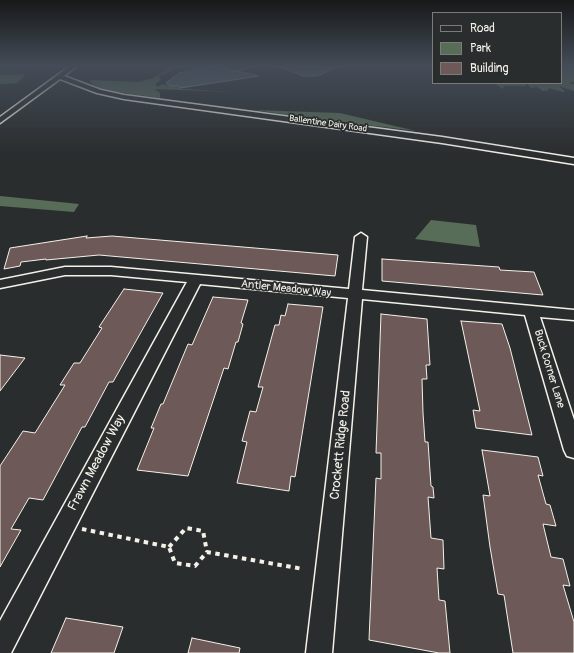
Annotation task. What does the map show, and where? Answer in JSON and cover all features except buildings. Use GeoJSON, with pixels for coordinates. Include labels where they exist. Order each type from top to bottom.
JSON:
{"type":"FeatureCollection","features":[{"type":"Feature","properties":{"kind":"street"},"geometry":{"type":"LineString","coordinates":[[0,121],[33,96]]}},
{"type":"Feature","properties":{"kind":"street","name":"Ballentine Dairy Road"},"geometry":{"type":"LineString","coordinates":[[121,96],[442,140],[574,161]]}},
{"type":"Feature","properties":{"kind":"street","name":"Crockett Ridge Road"},"geometry":{"type":"LineString","coordinates":[[320,653],[362,237]]}},
{"type":"Feature","properties":{"kind":"street","name":"Antler Meadow Way"},"geometry":{"type":"LineString","coordinates":[[0,284],[65,271],[111,270],[195,280],[574,315]]}},
{"type":"Feature","properties":{"kind":"street","name":"Frawn Meadow Way"},"geometry":{"type":"LineString","coordinates":[[0,647],[195,280]]}},
{"type":"Feature","properties":{"kind":"street","name":"Buck Corner Lane"},"geometry":{"type":"LineString","coordinates":[[531,311],[574,450]]}},
{"type":"Feature","properties":{"kind":"path"},"geometry":{"type":"LineString","coordinates":[[169,547],[186,528],[203,531],[207,552]]}},
{"type":"Feature","properties":{"kind":"path"},"geometry":{"type":"LineString","coordinates":[[82,529],[169,547]]}},
{"type":"Feature","properties":{"kind":"path"},"geometry":{"type":"LineString","coordinates":[[169,547],[175,563],[195,566],[207,552]]}},
{"type":"Feature","properties":{"kind":"path"},"geometry":{"type":"LineString","coordinates":[[207,552],[303,569]]}},
{"type":"Feature","properties":{"kind":"green space"},"geometry":{"type":"Polygon","coordinates":[[[254,110],[340,113],[416,131],[326,120],[254,110]]]}},
{"type":"Feature","properties":{"kind":"green space"},"geometry":{"type":"Polygon","coordinates":[[[0,196],[79,204],[74,212],[0,206],[0,196]]]}},
{"type":"Feature","properties":{"kind":"green space"},"geometry":{"type":"Polygon","coordinates":[[[431,220],[476,225],[480,247],[415,239],[431,220]]]}}]}
